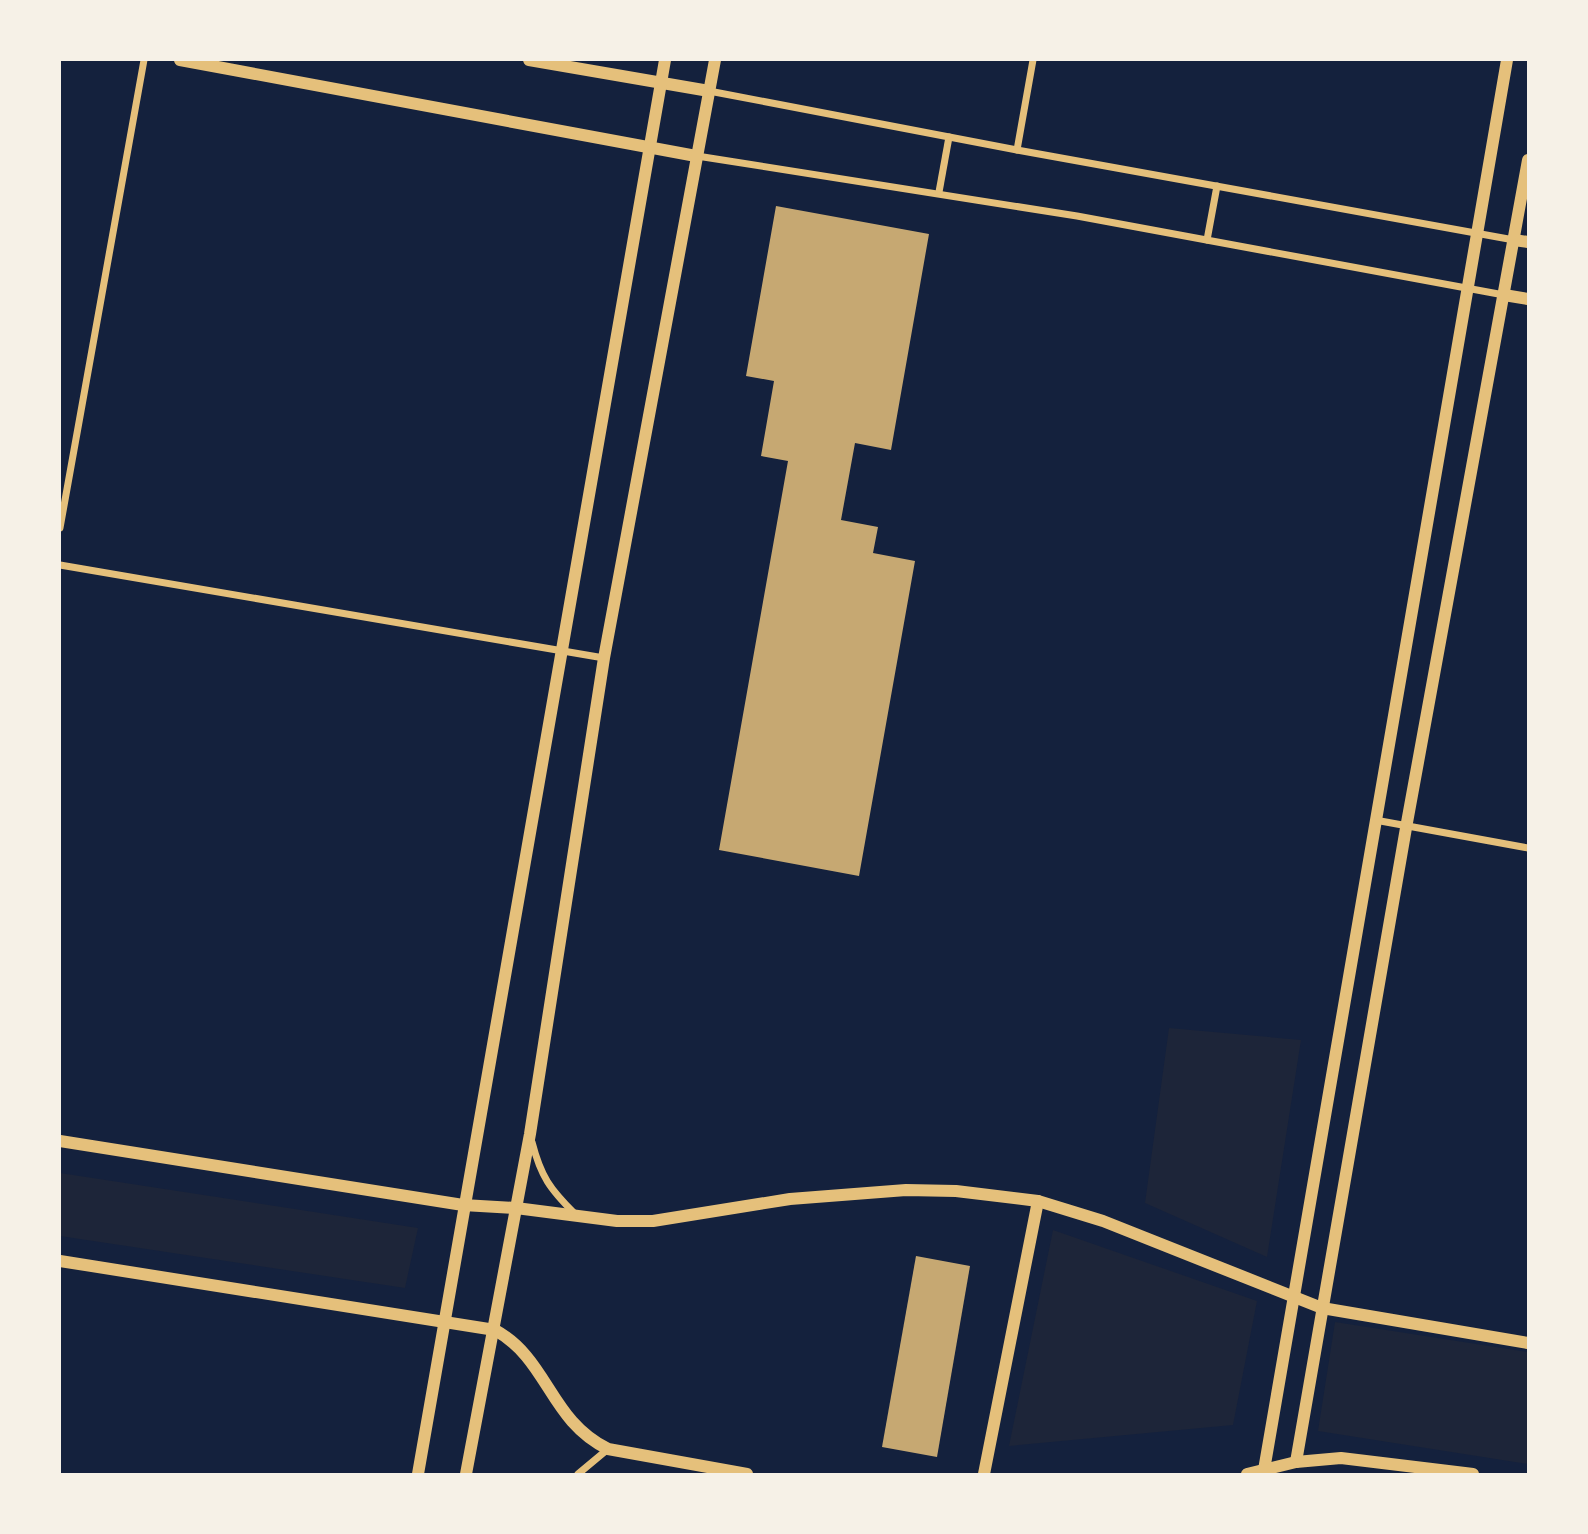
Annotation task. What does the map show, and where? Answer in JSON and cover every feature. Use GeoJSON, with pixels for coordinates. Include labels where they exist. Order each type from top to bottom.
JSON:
{"type":"FeatureCollection","features":[{"type":"Feature","properties":{"kind":"street"},"geometry":{"type":"LineString","coordinates":[[60,528],[144,60]]}},
{"type":"Feature","properties":{"kind":"street"},"geometry":{"type":"LineString","coordinates":[[180,60],[650,148],[939,192],[1528,299]]}},
{"type":"Feature","properties":{"kind":"street"},"geometry":{"type":"LineString","coordinates":[[529,60],[1528,242]]}},
{"type":"Feature","properties":{"kind":"street"},"geometry":{"type":"LineString","coordinates":[[418,1475],[560,651],[666,60]]}},
{"type":"Feature","properties":{"kind":"street"},"geometry":{"type":"LineString","coordinates":[[466,1475],[530,1134],[604,658],[715,60]]}},
{"type":"Feature","properties":{"kind":"street"},"geometry":{"type":"LineString","coordinates":[[1017,150],[1033,60]]}},
{"type":"Feature","properties":{"kind":"street"},"geometry":{"type":"LineString","coordinates":[[1264,1472],[1292,1296],[1507,60]]}},
{"type":"Feature","properties":{"kind":"street"},"geometry":{"type":"LineString","coordinates":[[939,192],[949,137]]}},
{"type":"Feature","properties":{"kind":"street"},"geometry":{"type":"LineString","coordinates":[[1295,1468],[1406,828],[1528,160]]}},
{"type":"Feature","properties":{"kind":"street"},"geometry":{"type":"LineString","coordinates":[[1207,240],[1217,186]]}},
{"type":"Feature","properties":{"kind":"street"},"geometry":{"type":"LineString","coordinates":[[60,565],[604,658]]}},
{"type":"Feature","properties":{"kind":"street"},"geometry":{"type":"LineString","coordinates":[[1375,820],[1406,828],[1528,848]]}},
{"type":"Feature","properties":{"kind":"street"},"geometry":{"type":"LineString","coordinates":[[530,1134],[539,1170],[551,1191],[576,1214]]}},
{"type":"Feature","properties":{"kind":"street"},"geometry":{"type":"LineString","coordinates":[[60,1141],[463,1205],[576,1214],[618,1221],[653,1221],[790,1199],[906,1190],[956,1191],[1038,1200],[1102,1221],[1322,1308],[1528,1343]]}},
{"type":"Feature","properties":{"kind":"street"},"geometry":{"type":"LineString","coordinates":[[984,1475],[1038,1200]]}},
{"type":"Feature","properties":{"kind":"street"},"geometry":{"type":"LineString","coordinates":[[60,1261],[495,1330],[514,1341],[528,1356],[566,1418],[589,1440],[608,1449],[747,1475]]}},
{"type":"Feature","properties":{"kind":"street"},"geometry":{"type":"LineString","coordinates":[[578,1475],[608,1449]]}},
{"type":"Feature","properties":{"kind":"street"},"geometry":{"type":"LineString","coordinates":[[1247,1475],[1341,1458],[1474,1475]]}},
{"type":"Feature","properties":{"kind":"shaded area"},"geometry":{"type":"Polygon","coordinates":[[[1169,1028],[1301,1040],[1267,1257],[1145,1203],[1169,1028]]]}},
{"type":"Feature","properties":{"kind":"shaded area"},"geometry":{"type":"Polygon","coordinates":[[[60,1173],[418,1228],[405,1288],[60,1236],[60,1173]]]}},
{"type":"Feature","properties":{"kind":"shaded area"},"geometry":{"type":"Polygon","coordinates":[[[1053,1230],[1257,1301],[1233,1425],[1009,1446],[1053,1230]]]}},
{"type":"Feature","properties":{"kind":"shaded area"},"geometry":{"type":"Polygon","coordinates":[[[1335,1322],[1528,1352],[1528,1464],[1318,1431],[1335,1322]]]}},
{"type":"Feature","properties":{"kind":"building"},"geometry":{"type":"Polygon","coordinates":[[[776,206],[929,234],[891,450],[855,443],[841,520],[878,527],[873,553],[915,561],[859,876],[719,850],[788,461],[761,456],[774,381],[746,376],[776,206]]]}},
{"type":"Feature","properties":{"kind":"building"},"geometry":{"type":"Polygon","coordinates":[[[916,1256],[970,1266],[937,1457],[882,1447],[916,1256]]]}}]}
